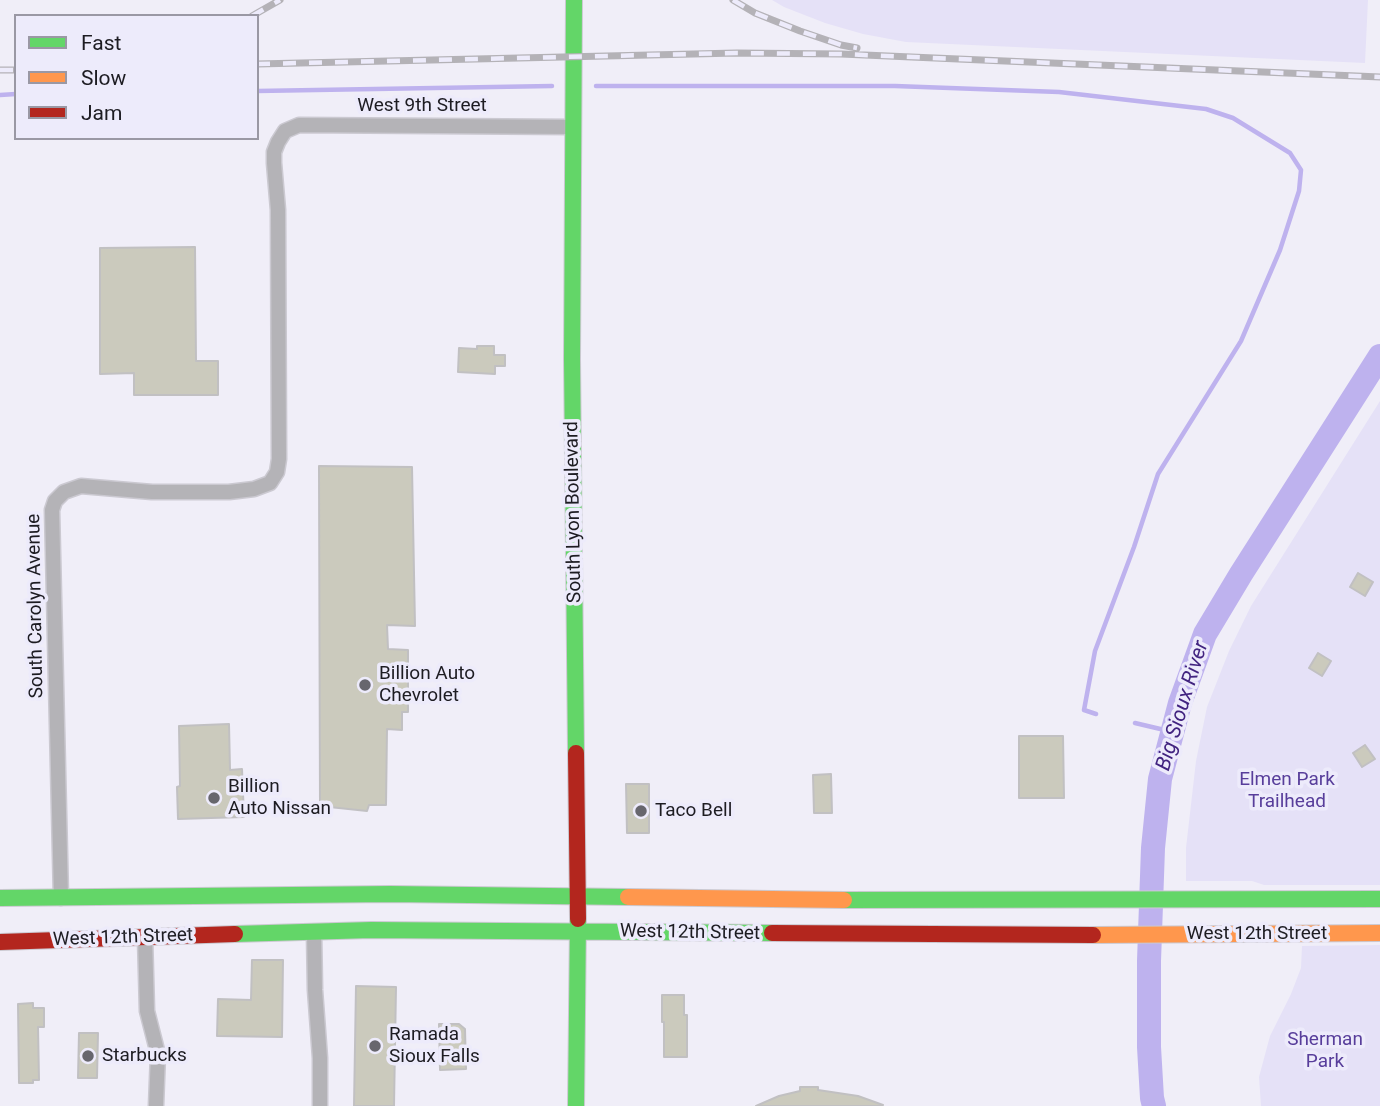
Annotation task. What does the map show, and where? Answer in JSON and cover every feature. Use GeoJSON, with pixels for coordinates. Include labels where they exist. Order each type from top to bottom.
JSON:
{"type":"FeatureCollection","features":[{"type":"Feature","properties":{"kind":"main road","name":"South Lyon Boulevard"},"geometry":{"type":"LineString","coordinates":[[574,0],[572,359],[578,896],[576,1106]]}},
{"type":"Feature","properties":{"kind":"main road","name":"West 12th Street"},"geometry":{"type":"LineString","coordinates":[[0,898],[390,894],[871,900],[1380,899]]}},
{"type":"Feature","properties":{"kind":"main road","name":"West 12th Street"},"geometry":{"type":"LineString","coordinates":[[0,942],[371,930],[1061,935],[1380,933]]}},
{"type":"Feature","properties":{"kind":"street","name":"West 9th Street"},"geometry":{"type":"LineString","coordinates":[[278,142],[285,131],[299,125],[573,127]]}},
{"type":"Feature","properties":{"kind":"street","name":"South Carolyn Avenue"},"geometry":{"type":"LineString","coordinates":[[61,898],[52,510],[55,501],[65,492],[81,486],[152,492],[229,492],[254,489],[270,483],[277,472],[278,210],[274,152],[278,142]]}},
{"type":"Feature","properties":{"kind":"street"},"geometry":{"type":"LineString","coordinates":[[314,932],[320,1106]]}},
{"type":"Feature","properties":{"kind":"street"},"geometry":{"type":"LineString","coordinates":[[145,937],[147,1011],[158,1054],[156,1106]]}},
{"type":"Feature","properties":{"kind":"green space"},"geometry":{"type":"Polygon","coordinates":[[[772,0],[1368,0],[1365,63],[906,42],[825,23],[772,0]]]}},
{"type":"Feature","properties":{"kind":"green space","name":"Elmen Park Trailhead"},"geometry":{"type":"Polygon","coordinates":[[[1380,401],[1380,885],[1264,885],[1252,881],[1186,881],[1186,848],[1196,761],[1207,707],[1229,651],[1251,606],[1380,401]]]}},
{"type":"Feature","properties":{"kind":"green space","name":"Sherman Park"},"geometry":{"type":"Polygon","coordinates":[[[1380,945],[1380,1106],[1261,1106],[1259,1077],[1270,1036],[1301,968],[1302,946],[1380,945]]]}},
{"type":"Feature","properties":{"kind":"building"},"geometry":{"type":"Polygon","coordinates":[[[195,247],[196,361],[218,361],[218,395],[134,395],[134,373],[100,374],[100,248],[195,247]]]}},
{"type":"Feature","properties":{"kind":"building"},"geometry":{"type":"Polygon","coordinates":[[[477,346],[494,346],[494,355],[505,355],[505,366],[495,366],[495,374],[458,372],[459,348],[477,349],[477,346]]]}},
{"type":"Feature","properties":{"kind":"building"},"geometry":{"type":"Polygon","coordinates":[[[319,466],[412,467],[415,626],[387,625],[388,649],[408,650],[408,712],[402,712],[402,730],[387,729],[386,805],[369,805],[367,811],[320,806],[319,466]]]}},
{"type":"Feature","properties":{"kind":"building"},"geometry":{"type":"Polygon","coordinates":[[[1358,573],[1373,582],[1365,596],[1350,587],[1358,573]]]}},
{"type":"Feature","properties":{"kind":"building"},"geometry":{"type":"Polygon","coordinates":[[[1318,653],[1331,661],[1322,676],[1309,668],[1318,653]]]}},
{"type":"Feature","properties":{"kind":"building"},"geometry":{"type":"Polygon","coordinates":[[[229,724],[230,770],[242,769],[244,817],[178,819],[179,726],[229,724]]]}},
{"type":"Feature","properties":{"kind":"building"},"geometry":{"type":"Polygon","coordinates":[[[1019,736],[1063,736],[1064,798],[1019,798],[1019,736]]]}},
{"type":"Feature","properties":{"kind":"building"},"geometry":{"type":"Polygon","coordinates":[[[1365,745],[1375,759],[1362,767],[1353,753],[1365,745]]]}},
{"type":"Feature","properties":{"kind":"building"},"geometry":{"type":"Polygon","coordinates":[[[831,774],[832,813],[814,813],[813,775],[831,774]]]}},
{"type":"Feature","properties":{"kind":"building"},"geometry":{"type":"Polygon","coordinates":[[[626,784],[649,784],[649,833],[627,833],[626,784]]]}},
{"type":"Feature","properties":{"kind":"building"},"geometry":{"type":"Polygon","coordinates":[[[252,960],[283,960],[282,1037],[217,1036],[218,999],[251,1000],[252,960]]]}},
{"type":"Feature","properties":{"kind":"building","name":"Ramada Sioux Falls"},"geometry":{"type":"Polygon","coordinates":[[[356,986],[396,987],[394,1106],[354,1106],[356,986]]]}},
{"type":"Feature","properties":{"kind":"building"},"geometry":{"type":"Polygon","coordinates":[[[662,995],[684,995],[687,1057],[664,1057],[662,995]]]}},
{"type":"Feature","properties":{"kind":"building"},"geometry":{"type":"Polygon","coordinates":[[[33,1003],[33,1008],[44,1008],[44,1027],[38,1027],[39,1080],[19,1083],[18,1004],[33,1003]]]}},
{"type":"Feature","properties":{"kind":"building"},"geometry":{"type":"Polygon","coordinates":[[[439,1024],[459,1024],[465,1029],[466,1069],[440,1070],[439,1024]]]}},
{"type":"Feature","properties":{"kind":"building","name":"Starbucks"},"geometry":{"type":"Polygon","coordinates":[[[79,1033],[98,1033],[97,1078],[78,1078],[79,1033]]]}},
{"type":"Feature","properties":{"kind":"building"},"geometry":{"type":"Polygon","coordinates":[[[800,1087],[818,1087],[818,1090],[858,1096],[883,1105],[756,1106],[800,1091],[800,1087]]]}},
{"type":"Feature","properties":{"kind":"waterway"},"geometry":{"type":"LineString","coordinates":[[259,91],[552,86]]}},
{"type":"Feature","properties":{"kind":"waterway"},"geometry":{"type":"LineString","coordinates":[[596,86],[895,86],[1059,92],[1206,109],[1233,118],[1290,153],[1301,170],[1299,191],[1280,250],[1241,341],[1158,474],[1095,651],[1084,710],[1096,714]]}},
{"type":"Feature","properties":{"kind":"waterway"},"geometry":{"type":"LineString","coordinates":[[0,95],[14,94]]}},
{"type":"Feature","properties":{"kind":"waterway","name":"Big Sioux River"},"geometry":{"type":"LineString","coordinates":[[1154,1106],[1149,1047],[1153,848],[1160,779],[1180,703],[1205,634],[1380,356]]}},
{"type":"Feature","properties":{"kind":"waterway"},"geometry":{"type":"LineString","coordinates":[[1135,723],[1173,732]]}},
{"type":"Feature","properties":{"kind":"railway"},"geometry":{"type":"LineString","coordinates":[[256,14],[280,0]]}},
{"type":"Feature","properties":{"kind":"railway"},"geometry":{"type":"LineString","coordinates":[[733,0],[755,13],[800,31],[857,48]]}},
{"type":"Feature","properties":{"kind":"railway"},"geometry":{"type":"LineString","coordinates":[[259,64],[737,53],[841,54],[1380,77]]}},
{"type":"Feature","properties":{"kind":"railway"},"geometry":{"type":"LineString","coordinates":[[0,70],[14,70]]}},
{"type":"Feature","properties":{"kind":"traffic: fast"},"geometry":{"type":"LineString","coordinates":[[574,0],[572,359],[576,753]]}},
{"type":"Feature","properties":{"kind":"traffic: fast"},"geometry":{"type":"LineString","coordinates":[[0,898],[390,894],[628,897]]}},
{"type":"Feature","properties":{"kind":"traffic: fast"},"geometry":{"type":"LineString","coordinates":[[844,900],[1380,899]]}},
{"type":"Feature","properties":{"kind":"traffic: fast"},"geometry":{"type":"LineString","coordinates":[[576,1106],[578,919]]}},
{"type":"Feature","properties":{"kind":"traffic: fast"},"geometry":{"type":"LineString","coordinates":[[235,934],[371,930],[772,933]]}},
{"type":"Feature","properties":{"kind":"traffic: slow"},"geometry":{"type":"LineString","coordinates":[[628,897],[844,900]]}},
{"type":"Feature","properties":{"kind":"traffic: slow"},"geometry":{"type":"LineString","coordinates":[[1093,935],[1380,933]]}},
{"type":"Feature","properties":{"kind":"traffic: jam"},"geometry":{"type":"LineString","coordinates":[[576,753],[578,919]]}},
{"type":"Feature","properties":{"kind":"traffic: jam"},"geometry":{"type":"LineString","coordinates":[[772,933],[1093,935]]}},
{"type":"Feature","properties":{"kind":"traffic: jam"},"geometry":{"type":"LineString","coordinates":[[0,942],[235,934]]}},
{"type":"Feature","properties":{"kind":"place","name":"Billion Auto Chevrolet"},"geometry":{"type":"Point","coordinates":[365,685]}},
{"type":"Feature","properties":{"kind":"place","name":"Billion Auto Nissan"},"geometry":{"type":"Point","coordinates":[214,798]}},
{"type":"Feature","properties":{"kind":"place","name":"Taco Bell"},"geometry":{"type":"Point","coordinates":[641,811]}},
{"type":"Feature","properties":{"kind":"place","name":"Ramada Sioux Falls"},"geometry":{"type":"Point","coordinates":[375,1046]}},
{"type":"Feature","properties":{"kind":"place","name":"Starbucks"},"geometry":{"type":"Point","coordinates":[88,1056]}}]}
